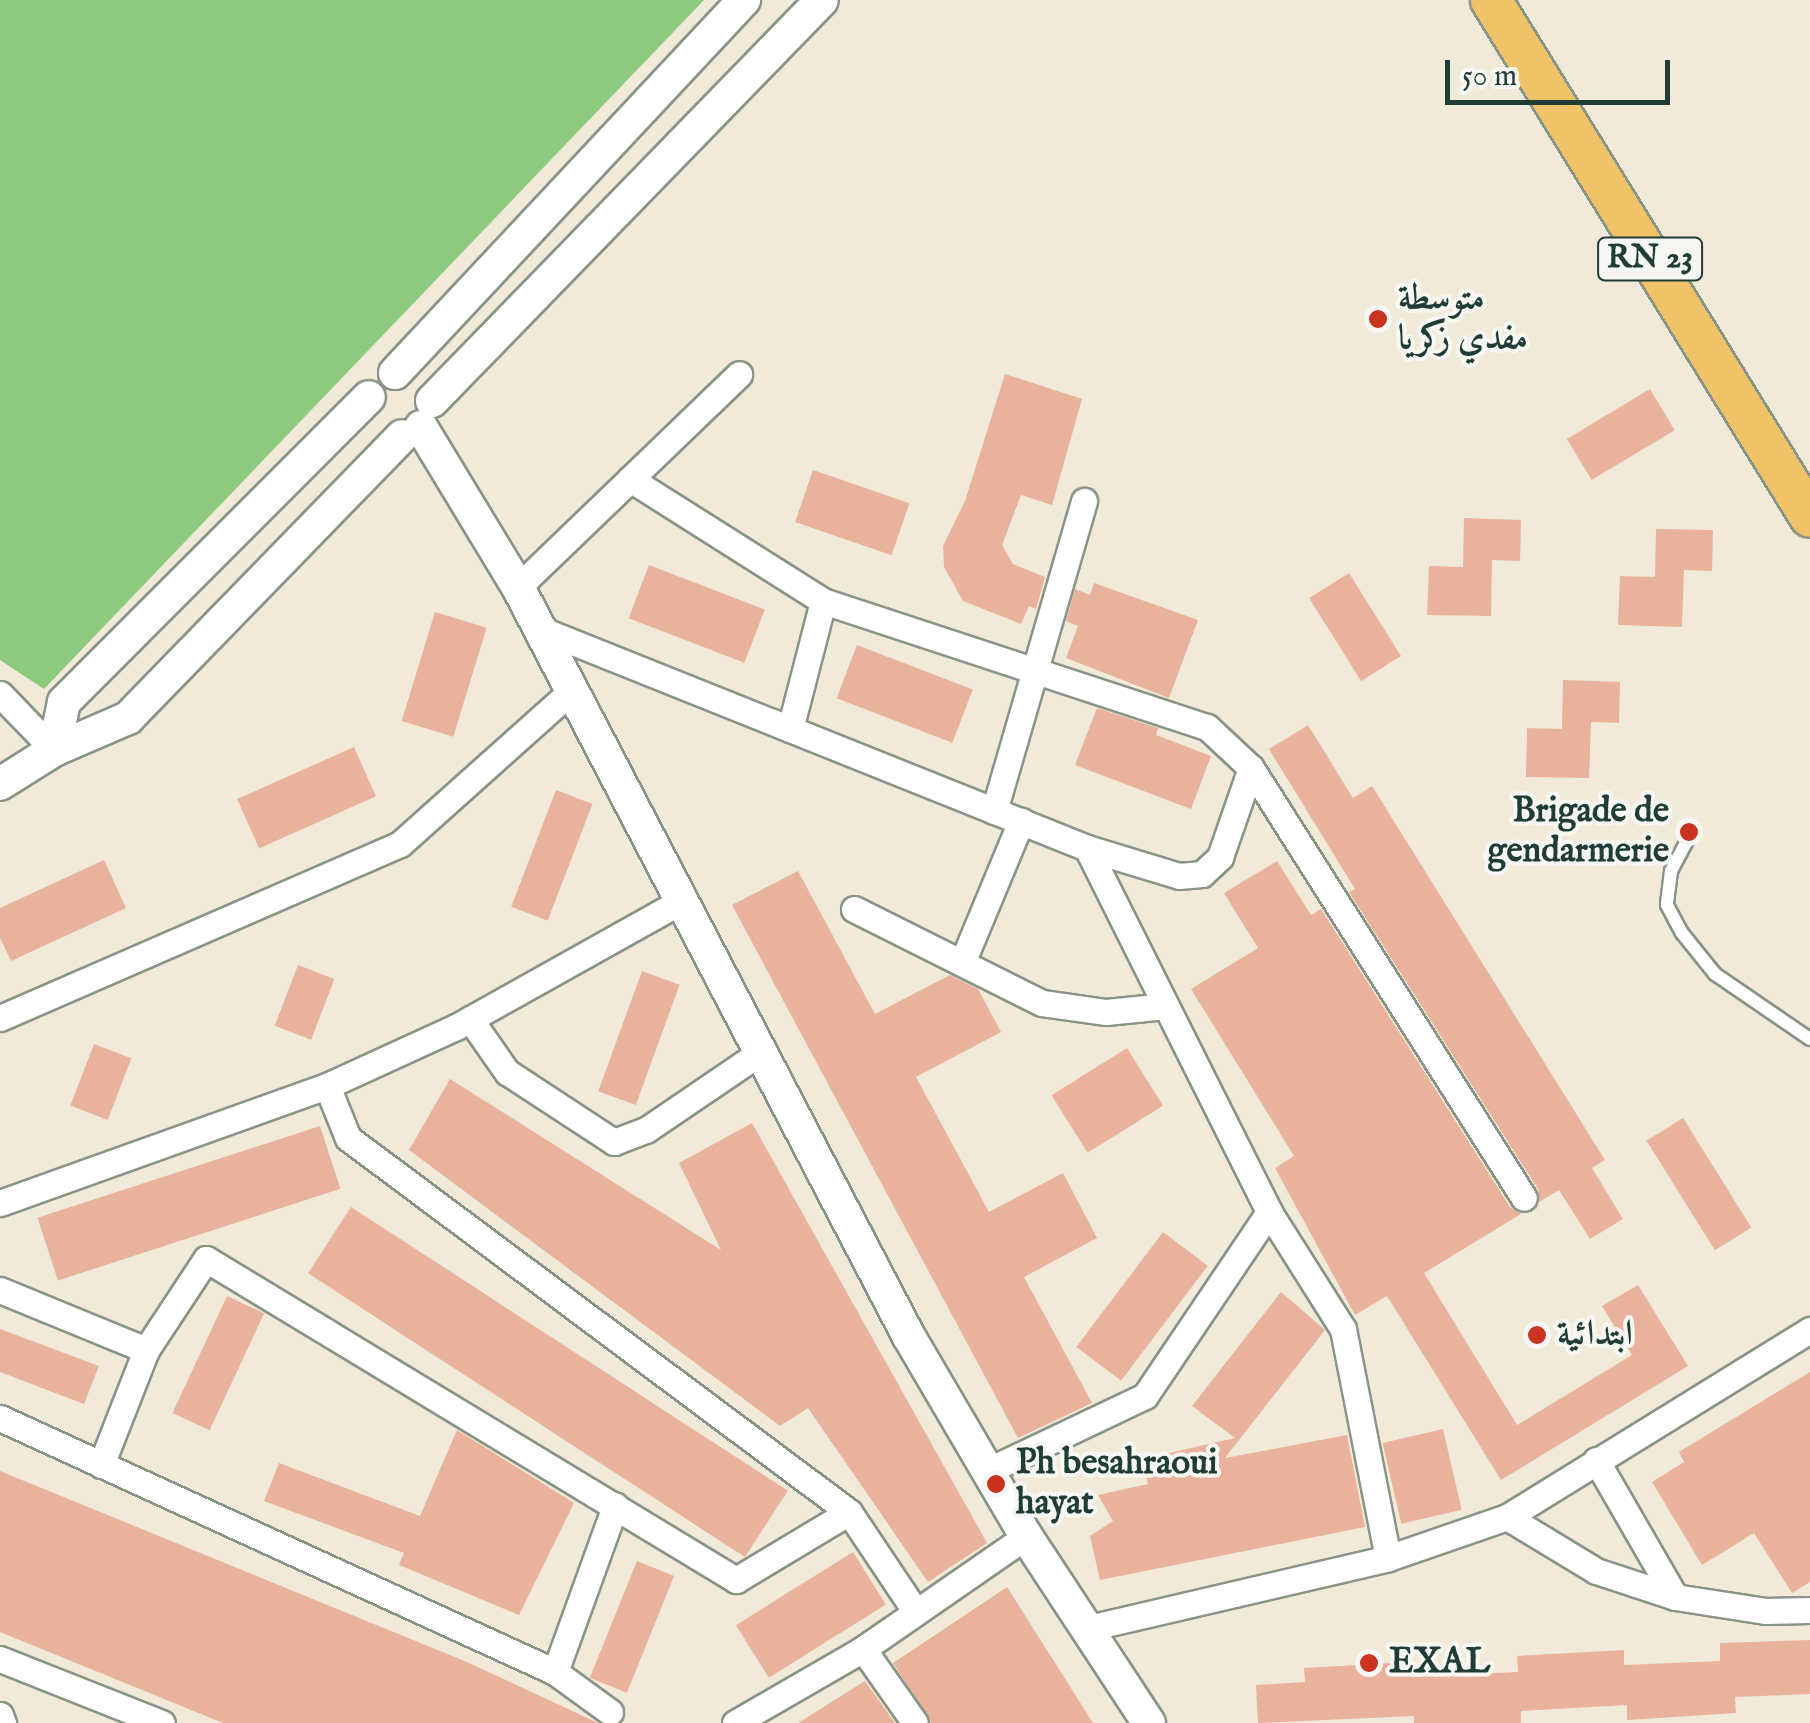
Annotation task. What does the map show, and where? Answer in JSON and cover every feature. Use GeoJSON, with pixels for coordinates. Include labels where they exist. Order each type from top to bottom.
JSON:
{"type":"FeatureCollection","features":[{"type":"Feature","properties":{"kind":"main road","name":"RN 23"},"geometry":{"type":"LineString","coordinates":[[1491,0],[1810,517]]}},
{"type":"Feature","properties":{"kind":"street"},"geometry":{"type":"LineString","coordinates":[[54,750],[64,702],[369,397],[378,381],[394,373],[744,0]]}},
{"type":"Feature","properties":{"kind":"street"},"geometry":{"type":"LineString","coordinates":[[0,784],[54,750],[128,718],[822,0]]}},
{"type":"Feature","properties":{"kind":"street"},"geometry":{"type":"LineString","coordinates":[[394,373],[423,382],[418,421],[518,587],[535,627],[758,1054],[987,1471],[1084,1629],[1150,1723]]}},
{"type":"Feature","properties":{"kind":"street"},"geometry":{"type":"LineString","coordinates":[[518,587],[739,374]]}},
{"type":"Feature","properties":{"kind":"street"},"geometry":{"type":"LineString","coordinates":[[369,397],[376,424],[418,421]]}},
{"type":"Feature","properties":{"kind":"street"},"geometry":{"type":"LineString","coordinates":[[630,479],[824,601],[1207,727],[1251,768],[1524,1198]]}},
{"type":"Feature","properties":{"kind":"street"},"geometry":{"type":"LineString","coordinates":[[994,811],[1084,500]]}},
{"type":"Feature","properties":{"kind":"street"},"geometry":{"type":"LineString","coordinates":[[790,729],[824,601]]}},
{"type":"Feature","properties":{"kind":"street"},"geometry":{"type":"LineString","coordinates":[[535,627],[1087,848],[1180,876],[1202,874],[1231,838],[1251,768]]}},
{"type":"Feature","properties":{"kind":"street"},"geometry":{"type":"LineString","coordinates":[[0,1018],[400,844],[570,692]]}},
{"type":"Feature","properties":{"kind":"street"},"geometry":{"type":"LineString","coordinates":[[0,694],[54,750]]}},
{"type":"Feature","properties":{"kind":"street"},"geometry":{"type":"LineString","coordinates":[[962,963],[1020,822]]}},
{"type":"Feature","properties":{"kind":"street"},"geometry":{"type":"LineString","coordinates":[[1087,848],[1269,1212],[1343,1330],[1388,1558]]}},
{"type":"Feature","properties":{"kind":"street"},"geometry":{"type":"LineString","coordinates":[[0,1202],[327,1086],[470,1019],[681,901]]}},
{"type":"Feature","properties":{"kind":"street"},"geometry":{"type":"LineString","coordinates":[[854,909],[1042,1003],[1072,1010],[1166,1006]]}},
{"type":"Feature","properties":{"kind":"street"},"geometry":{"type":"LineString","coordinates":[[470,1019],[507,1072],[614,1142],[646,1130],[758,1054]]}},
{"type":"Feature","properties":{"kind":"street"},"geometry":{"type":"LineString","coordinates":[[327,1086],[348,1138],[849,1512],[916,1612]]}},
{"type":"Feature","properties":{"kind":"street"},"geometry":{"type":"LineString","coordinates":[[987,1471],[1145,1396],[1269,1212]]}},
{"type":"Feature","properties":{"kind":"street"},"geometry":{"type":"LineString","coordinates":[[101,1464],[146,1350],[196,1265],[213,1260],[736,1580],[849,1512]]}},
{"type":"Feature","properties":{"kind":"street"},"geometry":{"type":"LineString","coordinates":[[0,1290],[146,1350]]}},
{"type":"Feature","properties":{"kind":"street"},"geometry":{"type":"LineString","coordinates":[[1084,1629],[1388,1558],[1506,1518],[1810,1330]]}},
{"type":"Feature","properties":{"kind":"street"},"geometry":{"type":"LineString","coordinates":[[0,1418],[556,1672],[610,1712]]}},
{"type":"Feature","properties":{"kind":"street"},"geometry":{"type":"LineString","coordinates":[[1596,1460],[1675,1597]]}},
{"type":"Feature","properties":{"kind":"street"},"geometry":{"type":"LineString","coordinates":[[556,1672],[615,1506]]}},
{"type":"Feature","properties":{"kind":"street"},"geometry":{"type":"LineString","coordinates":[[1506,1518],[1596,1571],[1675,1597],[1765,1611],[1810,1610]]}},
{"type":"Feature","properties":{"kind":"street"},"geometry":{"type":"LineString","coordinates":[[736,1723],[863,1649],[1026,1536]]}},
{"type":"Feature","properties":{"kind":"street"},"geometry":{"type":"LineString","coordinates":[[863,1649],[916,1723]]}},
{"type":"Feature","properties":{"kind":"street"},"geometry":{"type":"LineString","coordinates":[[0,1658],[162,1723]]}},
{"type":"Feature","properties":{"kind":"street"},"geometry":{"type":"LineString","coordinates":[[0,1715],[3,1723]]}},
{"type":"Feature","properties":{"kind":"lane"},"geometry":{"type":"LineString","coordinates":[[1688,839],[1671,871],[1667,905],[1682,934],[1715,974],[1810,1039]]}},
{"type":"Feature","properties":{"kind":"green space"},"geometry":{"type":"Polygon","coordinates":[[[0,0],[704,0],[44,689],[0,660],[0,0]]]}},
{"type":"Feature","properties":{"kind":"building"},"geometry":{"type":"Polygon","coordinates":[[[1005,374],[1082,399],[1052,505],[1021,495],[1002,545],[1013,564],[1045,577],[1036,609],[1029,606],[1021,624],[963,601],[944,567],[943,546],[965,501],[1005,374]]]}},
{"type":"Feature","properties":{"kind":"building"},"geometry":{"type":"Polygon","coordinates":[[[1650,389],[1675,430],[1592,480],[1567,439],[1650,389]]]}},
{"type":"Feature","properties":{"kind":"building"},"geometry":{"type":"Polygon","coordinates":[[[813,470],[909,503],[892,555],[795,522],[813,470]]]}},
{"type":"Feature","properties":{"kind":"building"},"geometry":{"type":"Polygon","coordinates":[[[1464,518],[1521,520],[1520,561],[1492,560],[1491,616],[1427,615],[1429,566],[1463,567],[1464,518]]]}},
{"type":"Feature","properties":{"kind":"building"},"geometry":{"type":"Polygon","coordinates":[[[1656,529],[1713,530],[1712,571],[1684,570],[1682,627],[1618,625],[1620,576],[1655,577],[1656,529]]]}},
{"type":"Feature","properties":{"kind":"building"},"geometry":{"type":"Polygon","coordinates":[[[649,565],[765,609],[744,663],[629,618],[649,565]]]}},
{"type":"Feature","properties":{"kind":"building"},"geometry":{"type":"Polygon","coordinates":[[[1349,573],[1401,656],[1361,681],[1309,598],[1349,573]]]}},
{"type":"Feature","properties":{"kind":"building"},"geometry":{"type":"Polygon","coordinates":[[[1094,583],[1198,620],[1169,698],[1066,658],[1078,626],[1066,621],[1075,589],[1090,595],[1094,583]]]}},
{"type":"Feature","properties":{"kind":"building"},"geometry":{"type":"Polygon","coordinates":[[[435,612],[487,628],[453,737],[402,721],[435,612]]]}},
{"type":"Feature","properties":{"kind":"building"},"geometry":{"type":"Polygon","coordinates":[[[857,645],[973,689],[952,743],[837,698],[857,645]]]}},
{"type":"Feature","properties":{"kind":"building"},"geometry":{"type":"Polygon","coordinates":[[[1563,680],[1620,682],[1619,723],[1591,722],[1589,778],[1526,777],[1527,728],[1562,729],[1563,680]]]}},
{"type":"Feature","properties":{"kind":"building"},"geometry":{"type":"Polygon","coordinates":[[[1097,708],[1158,728],[1156,735],[1211,756],[1191,809],[1075,765],[1097,708]]]}},
{"type":"Feature","properties":{"kind":"building"},"geometry":{"type":"Polygon","coordinates":[[[1308,725],[1353,798],[1372,786],[1605,1160],[1592,1168],[1623,1219],[1590,1239],[1559,1190],[1539,1202],[1538,1189],[1349,892],[1355,889],[1269,749],[1308,725]]]}},
{"type":"Feature","properties":{"kind":"building"},"geometry":{"type":"Polygon","coordinates":[[[354,747],[376,796],[259,848],[237,799],[354,747]]]}},
{"type":"Feature","properties":{"kind":"building"},"geometry":{"type":"Polygon","coordinates":[[[556,790],[592,804],[548,921],[511,907],[556,790]]]}},
{"type":"Feature","properties":{"kind":"building"},"geometry":{"type":"Polygon","coordinates":[[[104,860],[126,908],[11,961],[0,938],[0,908],[104,860]]]}},
{"type":"Feature","properties":{"kind":"building"},"geometry":{"type":"Polygon","coordinates":[[[1277,861],[1311,915],[1321,909],[1510,1207],[1521,1214],[1424,1273],[1517,1425],[1632,1355],[1602,1306],[1638,1285],[1688,1366],[1501,1480],[1387,1296],[1355,1315],[1275,1168],[1294,1156],[1191,989],[1258,948],[1224,893],[1277,861]]]}},
{"type":"Feature","properties":{"kind":"building"},"geometry":{"type":"Polygon","coordinates":[[[798,871],[875,1014],[950,975],[978,989],[1001,1032],[916,1077],[989,1212],[1063,1173],[1097,1238],[1024,1277],[1092,1403],[1018,1438],[732,905],[798,871]]]}},
{"type":"Feature","properties":{"kind":"building"},"geometry":{"type":"Polygon","coordinates":[[[298,965],[334,979],[311,1040],[275,1026],[298,965]]]}},
{"type":"Feature","properties":{"kind":"building"},"geometry":{"type":"Polygon","coordinates":[[[642,971],[680,985],[636,1105],[598,1091],[642,971]]]}},
{"type":"Feature","properties":{"kind":"building"},"geometry":{"type":"Polygon","coordinates":[[[94,1044],[131,1058],[108,1120],[70,1106],[94,1044]]]}},
{"type":"Feature","properties":{"kind":"building"},"geometry":{"type":"Polygon","coordinates":[[[1127,1048],[1163,1106],[1088,1153],[1052,1095],[1127,1048]]]}},
{"type":"Feature","properties":{"kind":"building"},"geometry":{"type":"Polygon","coordinates":[[[450,1079],[721,1250],[679,1163],[752,1123],[987,1543],[928,1582],[808,1408],[780,1426],[409,1150],[450,1079]]]}},
{"type":"Feature","properties":{"kind":"building"},"geometry":{"type":"Polygon","coordinates":[[[1683,1118],[1751,1227],[1715,1250],[1647,1141],[1683,1118]]]}},
{"type":"Feature","properties":{"kind":"building"},"geometry":{"type":"Polygon","coordinates":[[[320,1126],[340,1189],[58,1281],[38,1218],[320,1126]]]}},
{"type":"Feature","properties":{"kind":"building"},"geometry":{"type":"Polygon","coordinates":[[[351,1207],[788,1491],[745,1557],[308,1273],[351,1207]]]}},
{"type":"Feature","properties":{"kind":"building"},"geometry":{"type":"Polygon","coordinates":[[[1163,1232],[1208,1266],[1121,1381],[1076,1347],[1163,1232]]]}},
{"type":"Feature","properties":{"kind":"building"},"geometry":{"type":"Polygon","coordinates":[[[1281,1292],[1325,1330],[1225,1458],[1347,1435],[1365,1527],[1100,1580],[1090,1536],[1113,1521],[1098,1495],[1148,1484],[1143,1459],[1235,1438],[1192,1406],[1281,1292]]]}},
{"type":"Feature","properties":{"kind":"building"},"geometry":{"type":"Polygon","coordinates":[[[227,1296],[264,1313],[210,1430],[172,1413],[227,1296]]]}},
{"type":"Feature","properties":{"kind":"building"},"geometry":{"type":"Polygon","coordinates":[[[0,1329],[99,1366],[84,1404],[0,1372],[0,1329]]]}},
{"type":"Feature","properties":{"kind":"building"},"geometry":{"type":"Polygon","coordinates":[[[1810,1372],[1810,1582],[1792,1593],[1754,1533],[1702,1565],[1652,1482],[1684,1462],[1679,1452],[1810,1372]]]}},
{"type":"Feature","properties":{"kind":"building"},"geometry":{"type":"Polygon","coordinates":[[[1443,1429],[1462,1510],[1401,1524],[1383,1443],[1443,1429]]]}},
{"type":"Feature","properties":{"kind":"building"},"geometry":{"type":"Polygon","coordinates":[[[457,1430],[574,1503],[519,1615],[399,1565],[404,1553],[264,1501],[279,1463],[420,1516],[457,1430]]]}},
{"type":"Feature","properties":{"kind":"building"},"geometry":{"type":"Polygon","coordinates":[[[0,1471],[467,1662],[598,1723],[223,1723],[0,1632],[0,1471]]]}},
{"type":"Feature","properties":{"kind":"building"},"geometry":{"type":"Polygon","coordinates":[[[853,1552],[886,1605],[769,1678],[736,1625],[853,1552]]]}},
{"type":"Feature","properties":{"kind":"building"},"geometry":{"type":"Polygon","coordinates":[[[637,1561],[674,1576],[627,1693],[590,1678],[637,1561]]]}},
{"type":"Feature","properties":{"kind":"building"},"geometry":{"type":"Polygon","coordinates":[[[1007,1587],[1093,1723],[931,1723],[893,1663],[1007,1587]]]}},
{"type":"Feature","properties":{"kind":"building"},"geometry":{"type":"Polygon","coordinates":[[[1810,1640],[1810,1694],[1735,1697],[1736,1713],[1627,1720],[1627,1705],[1521,1711],[1521,1723],[1414,1723],[1414,1716],[1258,1723],[1256,1685],[1305,1682],[1304,1668],[1410,1662],[1411,1677],[1518,1672],[1517,1656],[1624,1650],[1624,1665],[1720,1661],[1720,1643],[1810,1640]]]}},
{"type":"Feature","properties":{"kind":"building"},"geometry":{"type":"Polygon","coordinates":[[[865,1681],[895,1723],[798,1723],[865,1681]]]}},
{"type":"Feature","properties":{"kind":"place","name":"متوسطة مفدي زكريا"},"geometry":{"type":"Point","coordinates":[1378,319]}},
{"type":"Feature","properties":{"kind":"place","name":"Brigade de gendarmerie"},"geometry":{"type":"Point","coordinates":[1689,832]}},
{"type":"Feature","properties":{"kind":"place","name":"ابتدائية"},"geometry":{"type":"Point","coordinates":[1537,1335]}},
{"type":"Feature","properties":{"kind":"place","name":"Ph besahraoui hayat"},"geometry":{"type":"Point","coordinates":[996,1484]}},
{"type":"Feature","properties":{"kind":"place","name":"EXAL"},"geometry":{"type":"Point","coordinates":[1369,1663]}}]}
